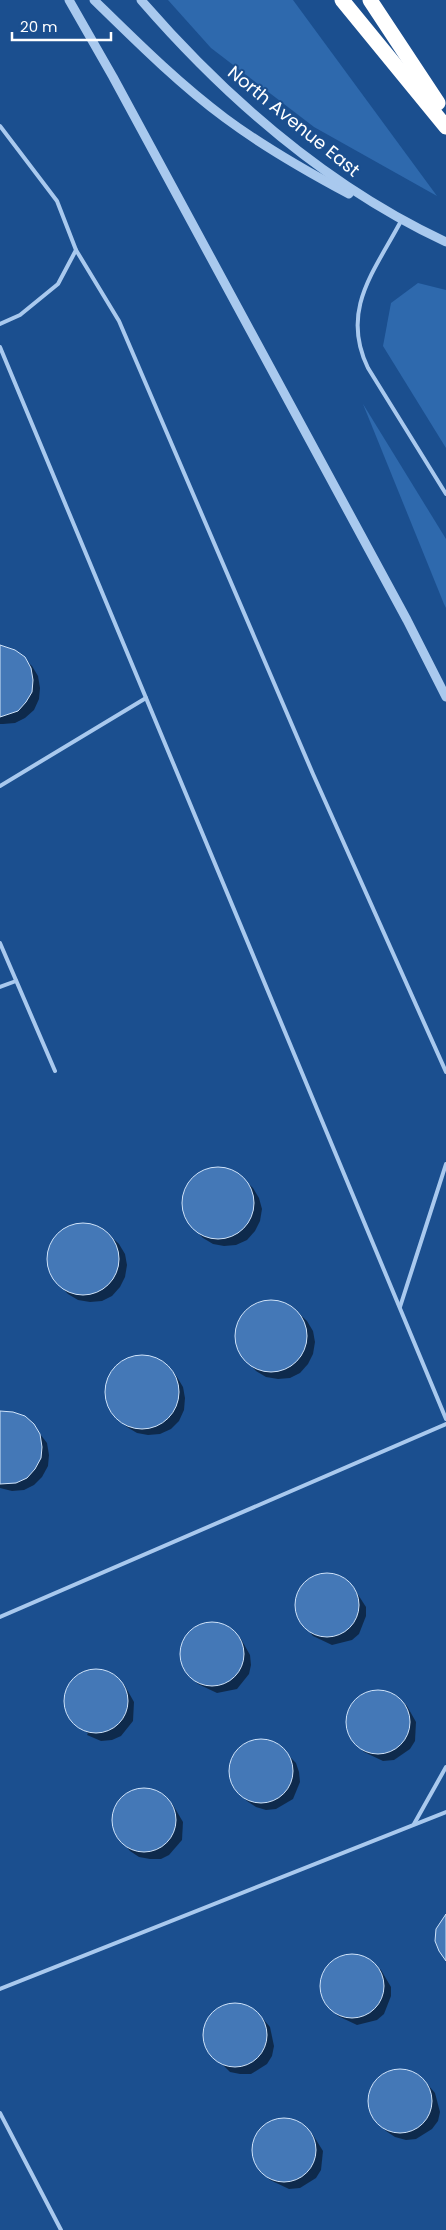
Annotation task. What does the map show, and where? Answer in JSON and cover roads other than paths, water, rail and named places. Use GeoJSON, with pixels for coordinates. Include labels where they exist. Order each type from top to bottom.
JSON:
{"type":"FeatureCollection","features":[{"type":"Feature","properties":{"kind":"highway"},"geometry":{"type":"LineString","coordinates":[[342,0],[446,126]]}},
{"type":"Feature","properties":{"kind":"highway"},"geometry":{"type":"LineString","coordinates":[[370,0],[446,116]]}},
{"type":"Feature","properties":{"kind":"street"},"geometry":{"type":"LineString","coordinates":[[69,0],[123,94],[392,593],[446,697]]}},
{"type":"Feature","properties":{"kind":"street"},"geometry":{"type":"LineString","coordinates":[[94,0],[178,80],[246,134],[298,166],[401,220]]}},
{"type":"Feature","properties":{"kind":"street","name":"North Avenue East"},"geometry":{"type":"LineString","coordinates":[[141,0],[188,52],[271,128],[342,182],[401,220],[446,242]]}},
{"type":"Feature","properties":{"kind":"lane"},"geometry":{"type":"LineString","coordinates":[[0,126],[57,201],[76,250],[120,321],[314,774],[446,1072]]}},
{"type":"Feature","properties":{"kind":"lane"},"geometry":{"type":"LineString","coordinates":[[401,220],[359,304],[356,321],[357,338],[368,368],[446,494]]}},
{"type":"Feature","properties":{"kind":"lane"},"geometry":{"type":"LineString","coordinates":[[0,324],[20,314],[58,284],[76,250]]}},
{"type":"Feature","properties":{"kind":"lane"},"geometry":{"type":"LineString","coordinates":[[0,347],[446,1419]]}},
{"type":"Feature","properties":{"kind":"lane"},"geometry":{"type":"LineString","coordinates":[[0,786],[146,698]]}},
{"type":"Feature","properties":{"kind":"lane"},"geometry":{"type":"LineString","coordinates":[[0,943],[55,1071]]}},
{"type":"Feature","properties":{"kind":"lane"},"geometry":{"type":"LineString","coordinates":[[0,987],[16,981]]}},
{"type":"Feature","properties":{"kind":"lane"},"geometry":{"type":"LineString","coordinates":[[400,1307],[446,1164]]}},
{"type":"Feature","properties":{"kind":"lane"},"geometry":{"type":"LineString","coordinates":[[0,1617],[446,1424]]}},
{"type":"Feature","properties":{"kind":"lane"},"geometry":{"type":"LineString","coordinates":[[414,1824],[446,1767]]}},
{"type":"Feature","properties":{"kind":"lane"},"geometry":{"type":"LineString","coordinates":[[0,1989],[446,1812]]}},
{"type":"Feature","properties":{"kind":"lane"},"geometry":{"type":"LineString","coordinates":[[0,2113],[61,2230]]}}]}
